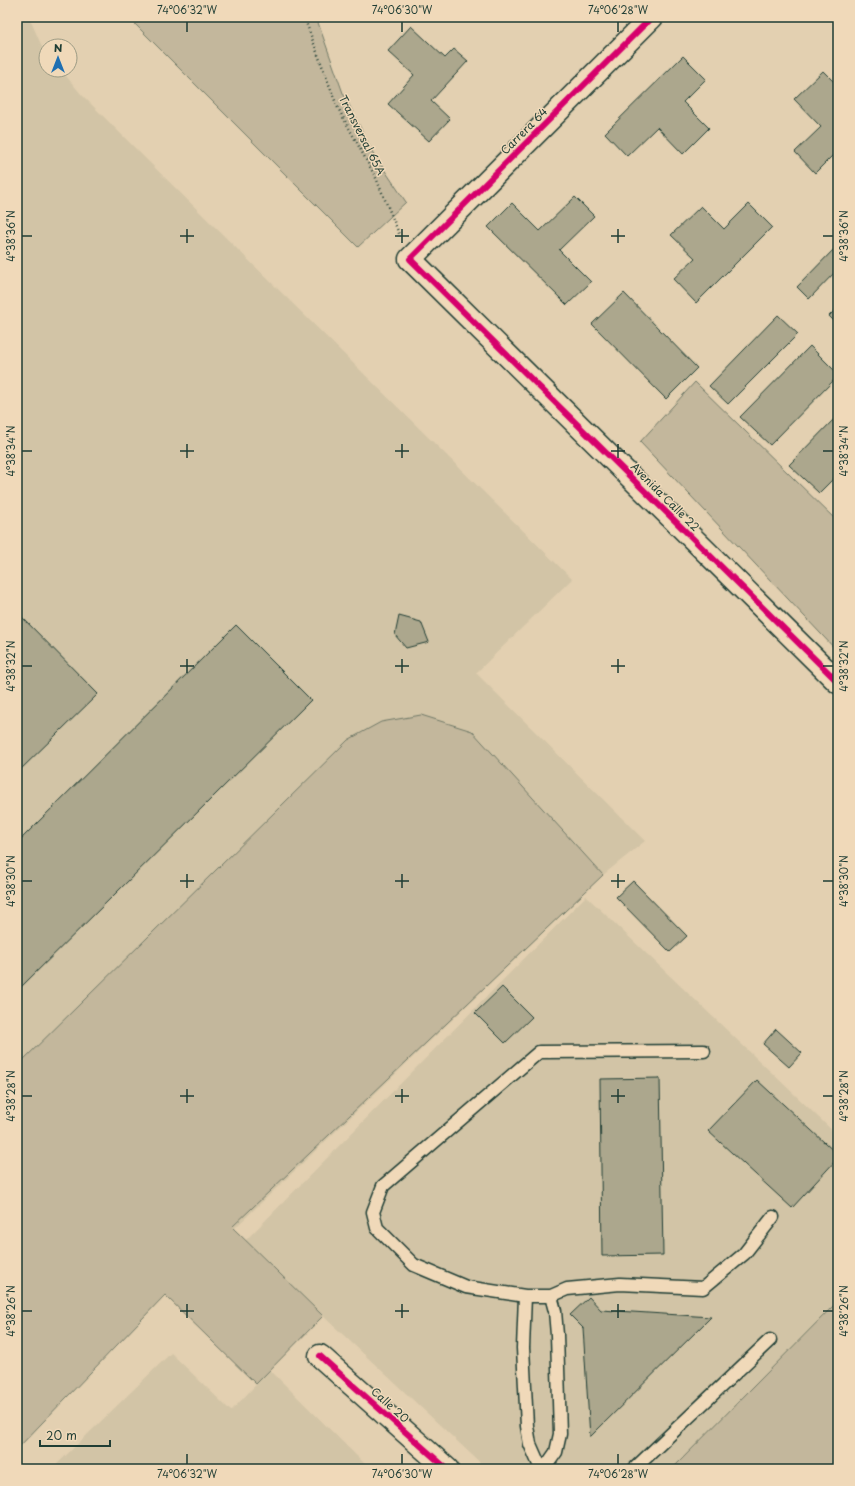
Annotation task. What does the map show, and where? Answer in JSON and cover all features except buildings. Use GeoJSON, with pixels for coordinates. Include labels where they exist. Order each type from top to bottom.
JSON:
{"type":"FeatureCollection","features":[{"type":"Feature","properties":{"kind":"street","name":"Carrera 64"},"geometry":{"type":"LineString","coordinates":[[410,259],[652,17]]}},
{"type":"Feature","properties":{"kind":"street","name":"Avenida Calle 22"},"geometry":{"type":"LineString","coordinates":[[410,259],[838,682]]}},
{"type":"Feature","properties":{"kind":"street","name":"Calle 20"},"geometry":{"type":"LineString","coordinates":[[320,1356],[447,1469]]}},
{"type":"Feature","properties":{"kind":"lane"},"geometry":{"type":"LineString","coordinates":[[704,1051],[539,1052],[383,1186],[373,1212],[377,1228],[414,1265],[466,1287],[525,1296],[551,1296],[567,1289],[620,1284],[703,1288],[744,1254],[773,1217]]}},
{"type":"Feature","properties":{"kind":"lane"},"geometry":{"type":"LineString","coordinates":[[525,1296],[523,1348],[527,1426],[530,1444],[541,1469]]}},
{"type":"Feature","properties":{"kind":"lane"},"geometry":{"type":"LineString","coordinates":[[544,1469],[556,1452],[560,1434],[557,1335],[555,1311],[551,1296]]}},
{"type":"Feature","properties":{"kind":"lane"},"geometry":{"type":"LineString","coordinates":[[634,1469],[770,1340]]}},
{"type":"Feature","properties":{"kind":"shaded area"},"geometry":{"type":"Polygon","coordinates":[[[17,17],[29,17],[38,38],[38,78],[68,78],[81,94],[148,161],[572,579],[476,673],[645,841],[603,875],[165,1295],[17,1449],[17,17]]]}},
{"type":"Feature","properties":{"kind":"shaded area"},"geometry":{"type":"Polygon","coordinates":[[[128,17],[316,17],[343,93],[373,153],[406,202],[358,247],[128,17]]]}},
{"type":"Feature","properties":{"kind":"shaded area"},"geometry":{"type":"Polygon","coordinates":[[[695,382],[838,522],[838,652],[640,442],[695,382]]]}},
{"type":"Feature","properties":{"kind":"shaded area"},"geometry":{"type":"Polygon","coordinates":[[[421,715],[472,731],[603,875],[232,1227],[323,1316],[256,1384],[165,1295],[17,1449],[17,1066],[348,740],[381,722],[421,715]]]}},
{"type":"Feature","properties":{"kind":"shaded area"},"geometry":{"type":"Polygon","coordinates":[[[586,896],[838,1136],[838,1301],[672,1469],[487,1469],[245,1241],[586,896]]]}},
{"type":"Feature","properties":{"kind":"shaded area"},"geometry":{"type":"Polygon","coordinates":[[[838,1301],[838,1456],[827,1469],[672,1469],[838,1301]]]}},
{"type":"Feature","properties":{"kind":"shaded area"},"geometry":{"type":"Polygon","coordinates":[[[171,1353],[231,1411],[270,1370],[370,1469],[52,1469],[171,1353]]]}},
{"type":"Feature","properties":{"kind":"cycle path"},"geometry":{"type":"LineString","coordinates":[[652,17],[410,259],[838,682]]}},
{"type":"Feature","properties":{"kind":"cycle path"},"geometry":{"type":"LineString","coordinates":[[320,1356],[447,1469]]}}]}
